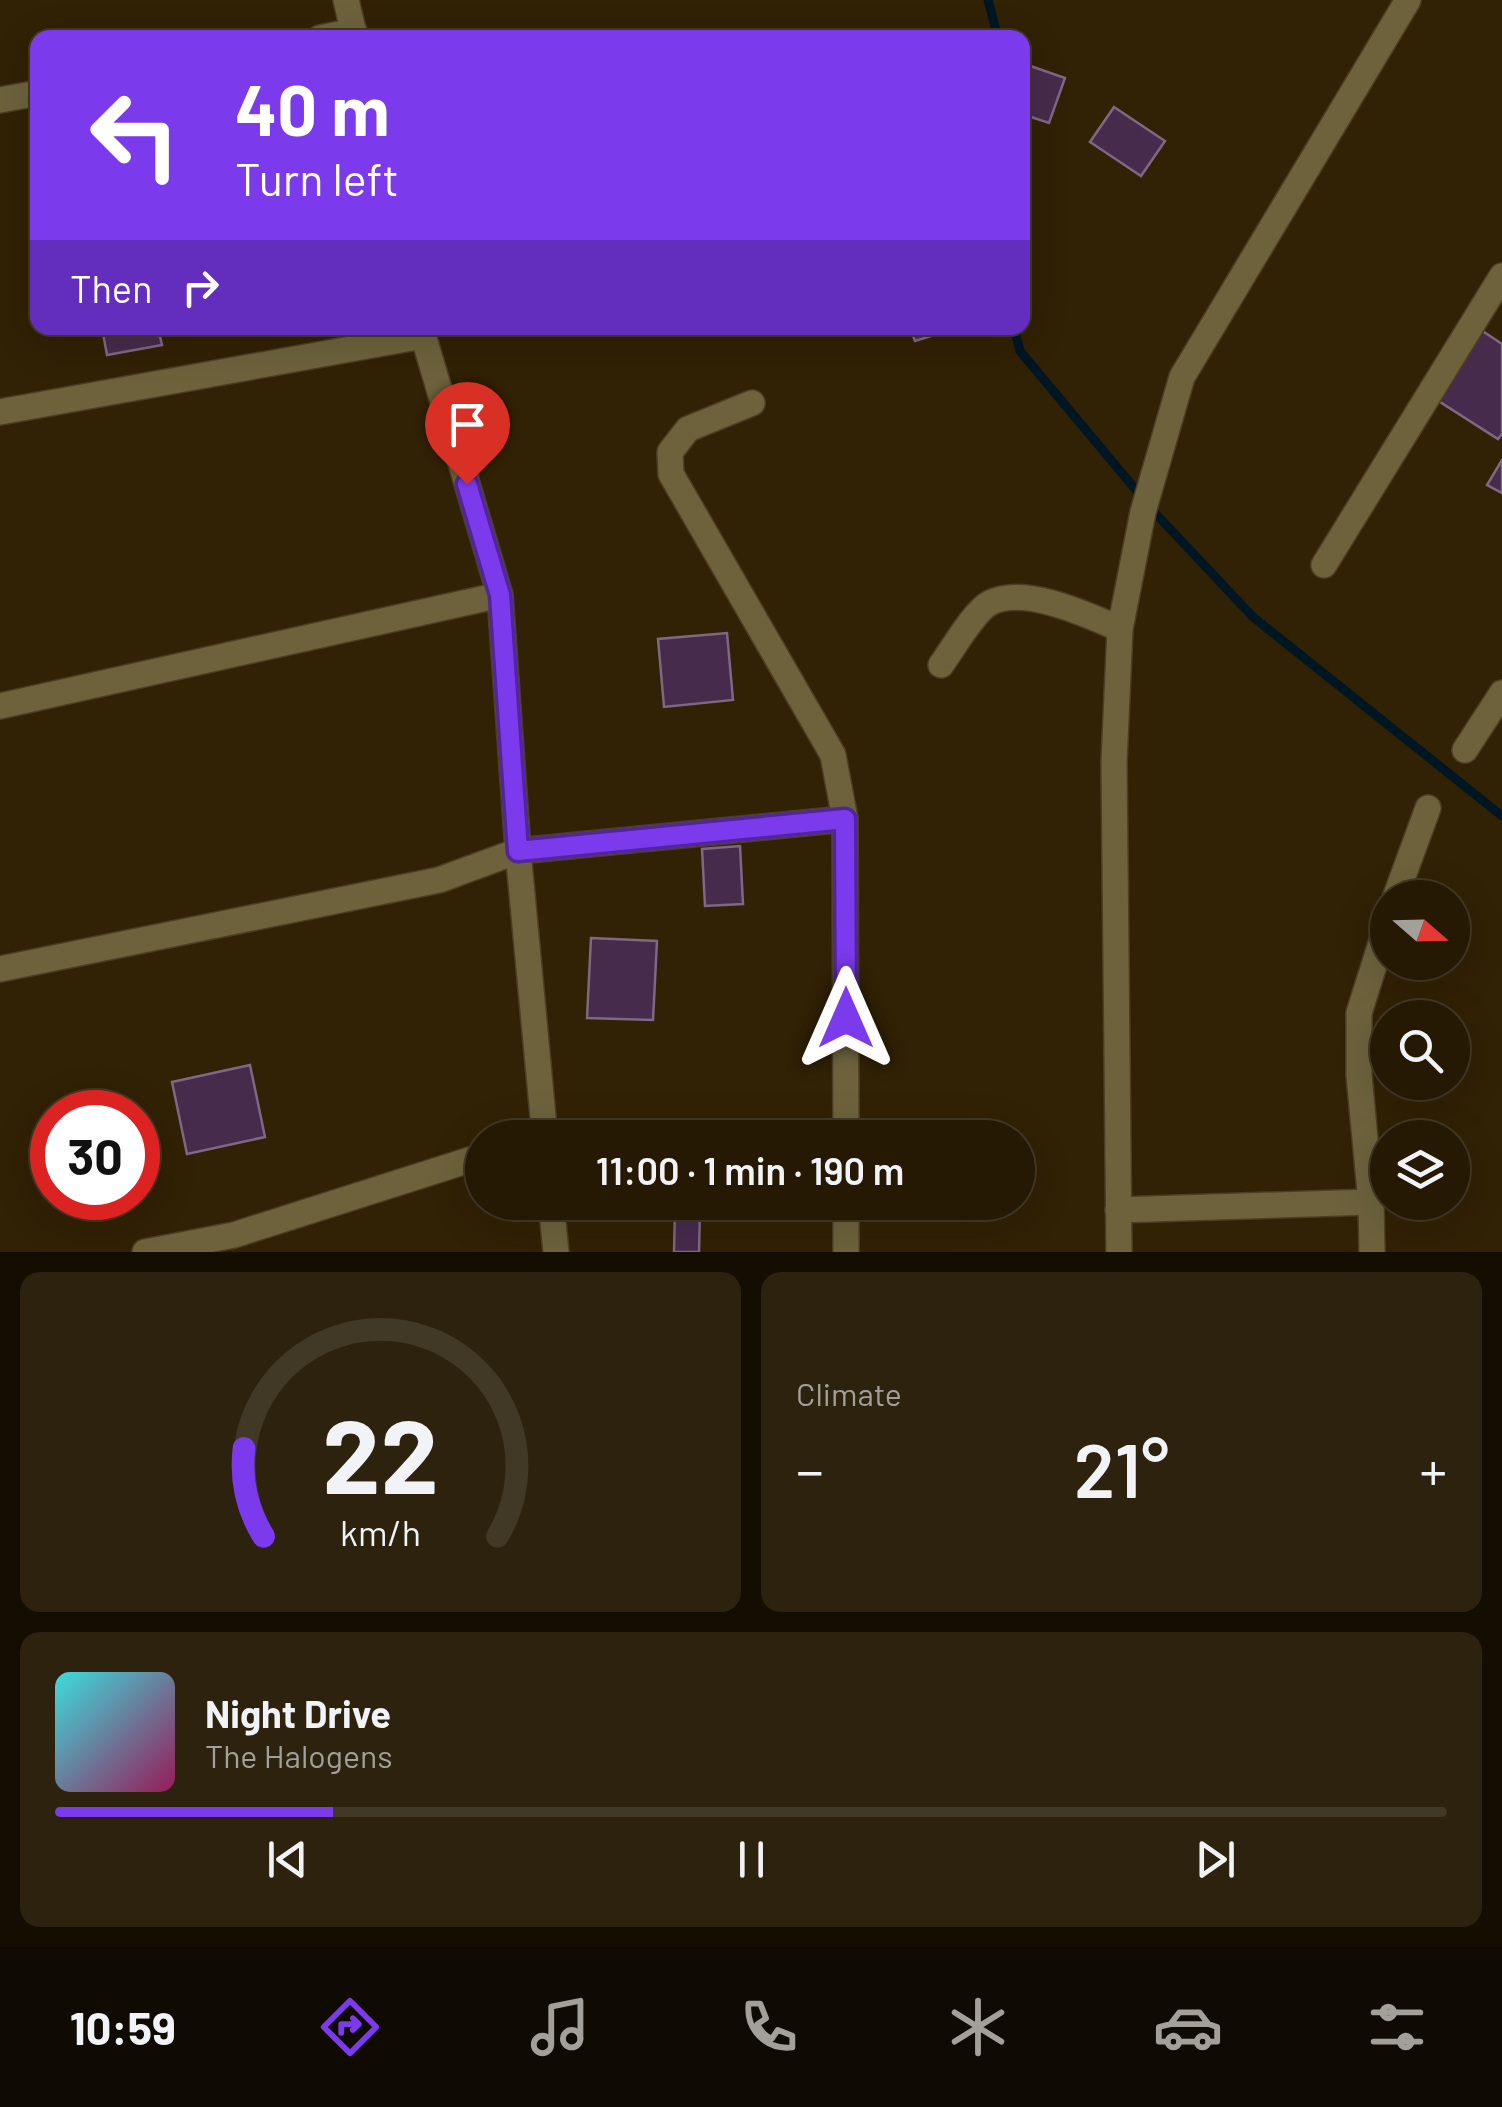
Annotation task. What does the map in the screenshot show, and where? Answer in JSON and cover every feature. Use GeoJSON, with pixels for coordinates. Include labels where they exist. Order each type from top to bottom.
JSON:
{"type":"FeatureCollection","features":[{"type":"Feature","properties":{"kind":"street"},"geometry":{"type":"LineString","coordinates":[[346,0],[353,30]]}},
{"type":"Feature","properties":{"kind":"street"},"geometry":{"type":"LineString","coordinates":[[1119,1252],[1114,762],[1120,629],[1143,512],[1182,378],[1408,0]]}},
{"type":"Feature","properties":{"kind":"street"},"geometry":{"type":"LineString","coordinates":[[0,100],[30,94]]}},
{"type":"Feature","properties":{"kind":"street"},"geometry":{"type":"LineString","coordinates":[[1324,565],[1502,276]]}},
{"type":"Feature","properties":{"kind":"street"},"geometry":{"type":"LineString","coordinates":[[0,412],[406,335]]}},
{"type":"Feature","properties":{"kind":"street"},"geometry":{"type":"LineString","coordinates":[[423,335],[500,595],[542,1120]]}},
{"type":"Feature","properties":{"kind":"street"},"geometry":{"type":"LineString","coordinates":[[752,403],[688,429],[670,452],[671,474],[833,756],[845,819],[846,1120]]}},
{"type":"Feature","properties":{"kind":"street"},"geometry":{"type":"LineString","coordinates":[[0,706],[500,595]]}},
{"type":"Feature","properties":{"kind":"street"},"geometry":{"type":"LineString","coordinates":[[941,666],[986,604],[1008,597],[1077,609],[1120,629]]}},
{"type":"Feature","properties":{"kind":"street"},"geometry":{"type":"LineString","coordinates":[[1466,750],[1502,693]]}},
{"type":"Feature","properties":{"kind":"street"},"geometry":{"type":"LineString","coordinates":[[1402,880],[1428,808]]}},
{"type":"Feature","properties":{"kind":"street"},"geometry":{"type":"LineString","coordinates":[[0,970],[439,880],[518,851],[845,819]]}},
{"type":"Feature","properties":{"kind":"street"},"geometry":{"type":"LineString","coordinates":[[1370,980],[1360,1013],[1359,1076],[1370,1192]]}},
{"type":"Feature","properties":{"kind":"street"},"geometry":{"type":"LineString","coordinates":[[144,1252],[235,1244],[465,1162]]}},
{"type":"Feature","properties":{"kind":"street"},"geometry":{"type":"LineString","coordinates":[[1118,1210],[1370,1202]]}},
{"type":"Feature","properties":{"kind":"street"},"geometry":{"type":"LineString","coordinates":[[553,1220],[556,1252]]}},
{"type":"Feature","properties":{"kind":"street"},"geometry":{"type":"LineString","coordinates":[[846,1220],[846,1252]]}},
{"type":"Feature","properties":{"kind":"street"},"geometry":{"type":"LineString","coordinates":[[1371,1220],[1372,1252]]}},
{"type":"Feature","properties":{"kind":"building"},"geometry":{"type":"Polygon","coordinates":[[[1030,66],[1065,78],[1049,123],[1030,117],[1030,66]]]}},
{"type":"Feature","properties":{"kind":"building"},"geometry":{"type":"Polygon","coordinates":[[[1114,107],[1165,141],[1141,176],[1090,142],[1114,107]]]}},
{"type":"Feature","properties":{"kind":"building"},"geometry":{"type":"Polygon","coordinates":[[[1481,330],[1502,344],[1502,434],[1498,439],[1437,400],[1481,330]]]}},
{"type":"Feature","properties":{"kind":"building"},"geometry":{"type":"Polygon","coordinates":[[[103,335],[160,335],[162,345],[107,355],[103,335]]]}},
{"type":"Feature","properties":{"kind":"building"},"geometry":{"type":"Polygon","coordinates":[[[913,335],[934,335],[915,341],[913,335]]]}},
{"type":"Feature","properties":{"kind":"building"},"geometry":{"type":"Polygon","coordinates":[[[1502,460],[1502,493],[1487,485],[1502,460]]]}},
{"type":"Feature","properties":{"kind":"building"},"geometry":{"type":"Polygon","coordinates":[[[727,633],[733,700],[664,707],[658,639],[727,633]]]}},
{"type":"Feature","properties":{"kind":"building"},"geometry":{"type":"Polygon","coordinates":[[[740,846],[743,904],[705,906],[702,849],[740,846]]]}},
{"type":"Feature","properties":{"kind":"building"},"geometry":{"type":"Polygon","coordinates":[[[591,938],[657,941],[653,1020],[587,1018],[591,938]]]}},
{"type":"Feature","properties":{"kind":"building"},"geometry":{"type":"Polygon","coordinates":[[[250,1065],[265,1137],[187,1154],[172,1082],[250,1065]]]}},
{"type":"Feature","properties":{"kind":"building"},"geometry":{"type":"Polygon","coordinates":[[[675,1220],[700,1220],[699,1252],[674,1252],[675,1220]]]}},
{"type":"Feature","properties":{"kind":"waterway"},"geometry":{"type":"LineString","coordinates":[[988,0],[996,30]]}},
{"type":"Feature","properties":{"kind":"waterway"},"geometry":{"type":"LineString","coordinates":[[1016,335],[1020,351],[1156,514],[1253,617],[1502,816]]}},
{"type":"Feature","properties":{"kind":"route"},"geometry":{"type":"LineString","coordinates":[[467,484],[500,595],[518,851],[845,819],[846,1018]]}}]}
